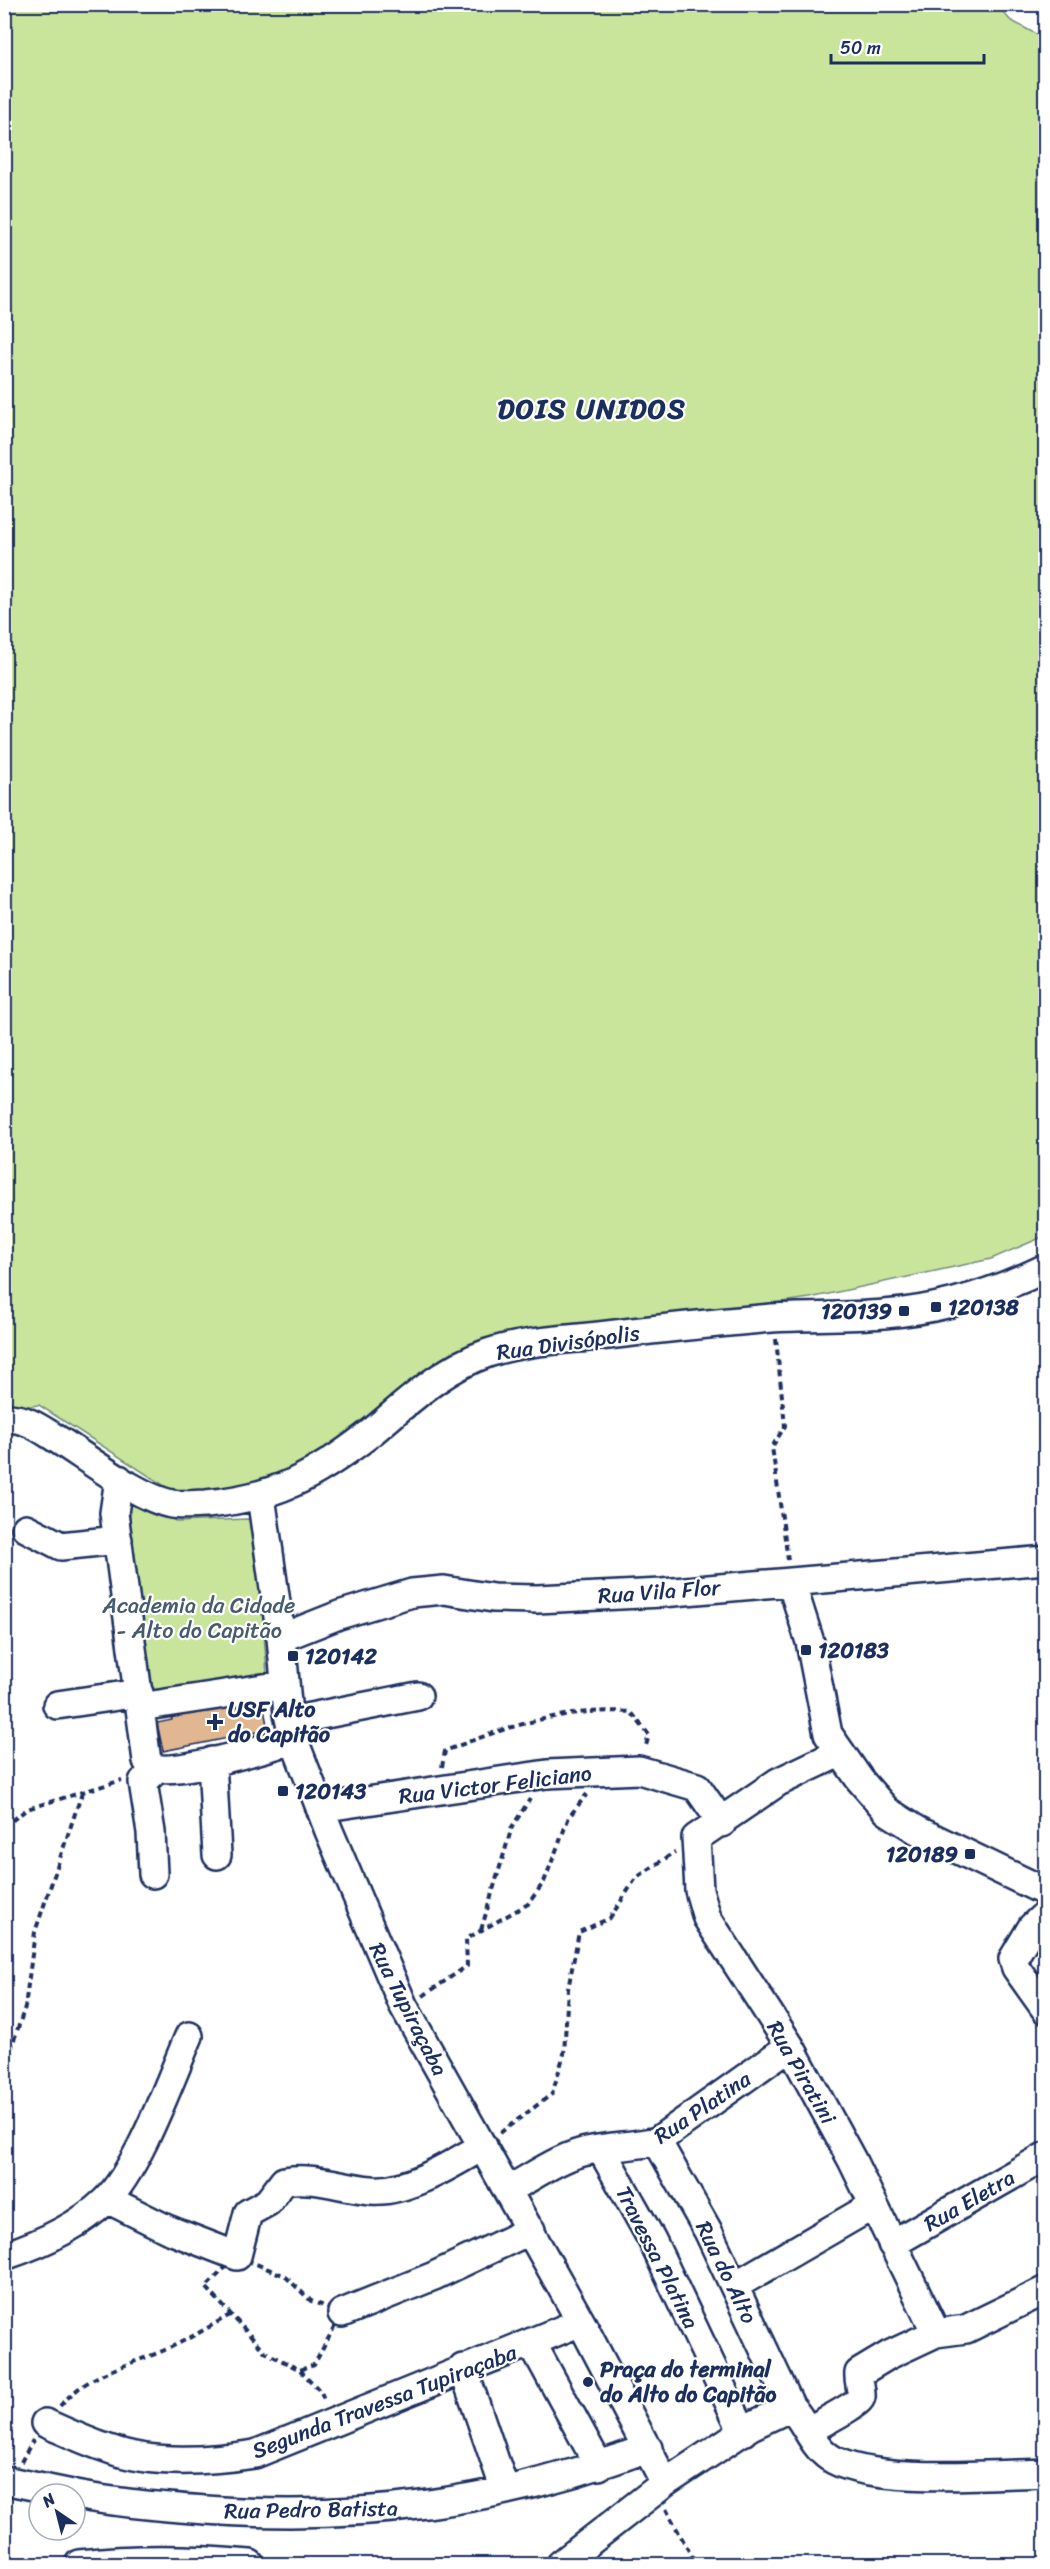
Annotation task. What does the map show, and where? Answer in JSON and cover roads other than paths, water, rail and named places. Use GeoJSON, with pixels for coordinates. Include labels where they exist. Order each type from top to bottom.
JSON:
{"type":"FeatureCollection","features":[{"type":"Feature","properties":{"kind":"street","name":"Rua Divisópolis"},"geometry":{"type":"LineString","coordinates":[[4,1418],[31,1422],[154,1498],[173,1504],[207,1504],[261,1496],[285,1488],[317,1471],[367,1436],[426,1386],[468,1361],[490,1352],[562,1340],[775,1318],[887,1314],[946,1304],[1018,1282],[1046,1268]]}},
{"type":"Feature","properties":{"kind":"street"},"geometry":{"type":"LineString","coordinates":[[120,1479],[114,1513],[140,1700],[152,1765],[143,1782],[151,1832],[153,1874]]}},
{"type":"Feature","properties":{"kind":"street","name":"Rua Tupiraçaba"},"geometry":{"type":"LineString","coordinates":[[261,1496],[281,1638],[283,1685],[292,1731],[320,1808],[405,2008],[581,2322],[648,2448],[661,2486]]}},
{"type":"Feature","properties":{"kind":"street"},"geometry":{"type":"LineString","coordinates":[[26,1528],[61,1546],[118,1540]]}},
{"type":"Feature","properties":{"kind":"street","name":"Rua Vila Flor"},"geometry":{"type":"LineString","coordinates":[[281,1638],[339,1615],[412,1593],[444,1590],[493,1598],[559,1598],[662,1593],[1046,1560]]}},
{"type":"Feature","properties":{"kind":"street"},"geometry":{"type":"LineString","coordinates":[[791,1582],[810,1642],[823,1718],[828,1734],[839,1753],[887,1811],[917,1830],[1046,1892]]}},
{"type":"Feature","properties":{"kind":"street"},"geometry":{"type":"LineString","coordinates":[[57,1705],[140,1700],[283,1685]]}},
{"type":"Feature","properties":{"kind":"street"},"geometry":{"type":"LineString","coordinates":[[152,1765],[212,1761],[292,1731],[418,1696]]}},
{"type":"Feature","properties":{"kind":"street"},"geometry":{"type":"LineString","coordinates":[[722,1823],[770,1787],[839,1753]]}},
{"type":"Feature","properties":{"kind":"street"},"geometry":{"type":"LineString","coordinates":[[212,1761],[217,1855]]}},
{"type":"Feature","properties":{"kind":"street","name":"Rua Victor Feliciano"},"geometry":{"type":"LineString","coordinates":[[320,1808],[547,1774],[627,1770],[697,1787],[722,1823]]}},
{"type":"Feature","properties":{"kind":"street","name":"Rua Piratini"},"geometry":{"type":"LineString","coordinates":[[722,1823],[696,1838],[699,1890],[706,1918],[790,2046],[874,2205],[936,2333]]}},
{"type":"Feature","properties":{"kind":"street"},"geometry":{"type":"LineString","coordinates":[[1046,1914],[1032,1927],[1013,1959],[1016,1968],[1046,2010]]}},
{"type":"Feature","properties":{"kind":"street"},"geometry":{"type":"LineString","coordinates":[[4,2256],[62,2231],[84,2218],[106,2199],[123,2178],[189,2036]]}},
{"type":"Feature","properties":{"kind":"street","name":"Rua Platina"},"geometry":{"type":"LineString","coordinates":[[508,2190],[565,2159],[600,2149],[632,2147],[657,2141],[790,2046]]}},
{"type":"Feature","properties":{"kind":"street","name":"Rua do Alto"},"geometry":{"type":"LineString","coordinates":[[657,2141],[708,2231],[791,2406],[817,2447],[831,2459],[847,2467],[867,2472],[1046,2473]]}},
{"type":"Feature","properties":{"kind":"street"},"geometry":{"type":"LineString","coordinates":[[106,2199],[166,2229],[237,2256],[248,2213],[268,2202],[284,2181],[313,2178],[373,2191],[403,2186],[446,2168],[483,2146]]}},
{"type":"Feature","properties":{"kind":"street","name":"Travessa Platina"},"geometry":{"type":"LineString","coordinates":[[600,2149],[652,2240],[743,2432]]}},
{"type":"Feature","properties":{"kind":"street","name":"Rua Eletra"},"geometry":{"type":"LineString","coordinates":[[892,2244],[1046,2156]]}},
{"type":"Feature","properties":{"kind":"street"},"geometry":{"type":"LineString","coordinates":[[734,2286],[874,2205]]}},
{"type":"Feature","properties":{"kind":"street"},"geometry":{"type":"LineString","coordinates":[[342,2313],[434,2276],[531,2230]]}},
{"type":"Feature","properties":{"kind":"street"},"geometry":{"type":"LineString","coordinates":[[808,2431],[826,2418],[857,2405],[861,2398],[859,2373],[889,2355],[936,2333],[966,2330],[1046,2290]]}},
{"type":"Feature","properties":{"kind":"street","name":"Segunda Travessa Tupiraçaba"},"geometry":{"type":"LineString","coordinates":[[45,2423],[111,2450],[160,2458],[208,2461],[255,2454],[581,2322]]}},
{"type":"Feature","properties":{"kind":"street"},"geometry":{"type":"LineString","coordinates":[[532,2343],[599,2466]]}},
{"type":"Feature","properties":{"kind":"street"},"geometry":{"type":"LineString","coordinates":[[463,2368],[505,2490]]}},
{"type":"Feature","properties":{"kind":"street"},"geometry":{"type":"LineString","coordinates":[[561,2565],[661,2486],[743,2432],[791,2406]]}},
{"type":"Feature","properties":{"kind":"street","name":"Rua Pedro Batista"},"geometry":{"type":"LineString","coordinates":[[87,2497],[114,2502],[264,2514],[372,2512],[436,2505],[505,2490],[599,2466],[648,2448]]}},
{"type":"Feature","properties":{"kind":"street","name":"Rua Pedro Batista"},"geometry":{"type":"LineString","coordinates":[[10,2481],[27,2484]]}},
{"type":"Feature","properties":{"kind":"street"},"geometry":{"type":"LineString","coordinates":[[79,2565],[118,2561],[223,2562],[250,2565]]}},
{"type":"Feature","properties":{"kind":"place","name":"120138"},"geometry":{"type":"Point","coordinates":[936,1307]}},
{"type":"Feature","properties":{"kind":"place","name":"120139"},"geometry":{"type":"Point","coordinates":[904,1311]}},
{"type":"Feature","properties":{"kind":"place","name":"120183"},"geometry":{"type":"Point","coordinates":[806,1650]}},
{"type":"Feature","properties":{"kind":"place","name":"120142"},"geometry":{"type":"Point","coordinates":[293,1656]}},
{"type":"Feature","properties":{"kind":"place","name":"USF Alto do Capitão"},"geometry":{"type":"Point","coordinates":[215,1722]}},
{"type":"Feature","properties":{"kind":"place","name":"120143"},"geometry":{"type":"Point","coordinates":[283,1791]}},
{"type":"Feature","properties":{"kind":"place","name":"120189"},"geometry":{"type":"Point","coordinates":[970,1854]}},
{"type":"Feature","properties":{"kind":"place","name":"Praça do terminal do Alto do Capitão"},"geometry":{"type":"Point","coordinates":[588,2382]}},
{"type":"Feature","properties":{"kind":"district","name":"DOIS UNIDOS"},"geometry":{"type":"Point","coordinates":[592,408]}},
{"type":"Feature","properties":{"kind":"park label","name":"Academia da Cidade - Alto do Capitão"},"geometry":{"type":"Point","coordinates":[199,1618]}}]}
